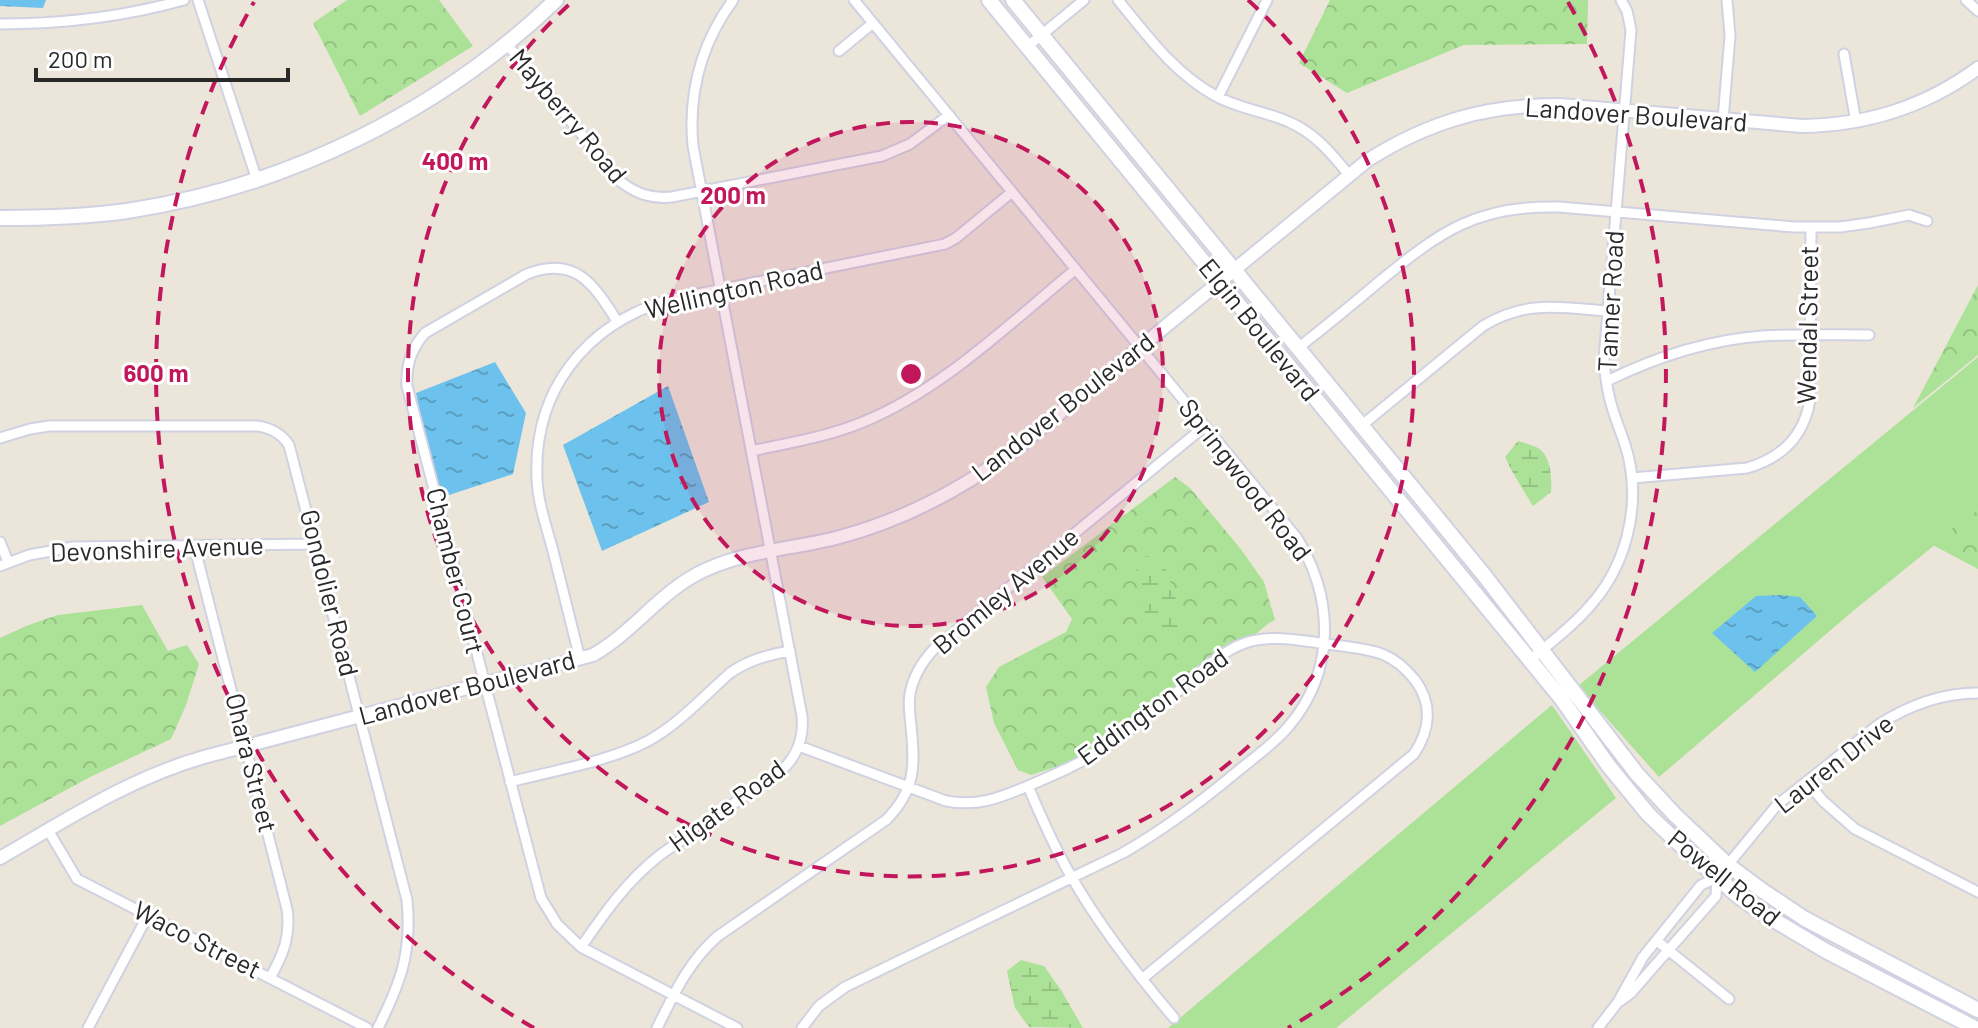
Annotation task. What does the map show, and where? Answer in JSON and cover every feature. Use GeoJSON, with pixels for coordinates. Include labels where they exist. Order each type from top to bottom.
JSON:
{"type":"FeatureCollection","features":[{"type":"Feature","properties":{"kind":"main road"},"geometry":{"type":"LineString","coordinates":[[0,218],[77,216],[131,210],[197,197],[257,180],[324,155],[396,119],[463,76],[556,0]]}},
{"type":"Feature","properties":{"kind":"main road","name":"Elgin Boulevard"},"geometry":{"type":"LineString","coordinates":[[989,0],[1219,282],[1536,655]]}},
{"type":"Feature","properties":{"kind":"main road","name":"Elgin Boulevard"},"geometry":{"type":"LineString","coordinates":[[1013,0],[1484,575],[1536,655]]}},
{"type":"Feature","properties":{"kind":"main road","name":"Powell Road"},"geometry":{"type":"LineString","coordinates":[[1536,655],[1637,774],[1728,865],[1805,919],[1978,1010]]}},
{"type":"Feature","properties":{"kind":"main road","name":"Powell Road"},"geometry":{"type":"LineString","coordinates":[[1536,655],[1561,698],[1608,765],[1648,814],[1717,878],[1791,932],[1975,1028]]}},
{"type":"Feature","properties":{"kind":"street"},"geometry":{"type":"LineString","coordinates":[[0,24],[97,19],[184,0]]}},
{"type":"Feature","properties":{"kind":"street"},"geometry":{"type":"LineString","coordinates":[[198,0],[257,180]]}},
{"type":"Feature","properties":{"kind":"street"},"geometry":{"type":"LineString","coordinates":[[720,289],[691,128],[693,91],[704,51],[733,0]]}},
{"type":"Feature","properties":{"kind":"street","name":"Springwood Road"},"geometry":{"type":"LineString","coordinates":[[802,1028],[819,1006],[845,987],[1123,853],[1178,819],[1276,739],[1295,718],[1318,674],[1324,644],[1324,605],[1315,571],[1297,538],[854,0]]}},
{"type":"Feature","properties":{"kind":"street"},"geometry":{"type":"LineString","coordinates":[[1028,46],[1084,0]]}},
{"type":"Feature","properties":{"kind":"street"},"geometry":{"type":"LineString","coordinates":[[1118,0],[1166,58],[1197,85],[1239,106],[1304,130],[1330,152],[1349,175]]}},
{"type":"Feature","properties":{"kind":"street"},"geometry":{"type":"LineString","coordinates":[[1218,97],[1267,0]]}},
{"type":"Feature","properties":{"kind":"street","name":"Tanner Road"},"geometry":{"type":"LineString","coordinates":[[1536,655],[1578,620],[1597,597],[1613,574],[1630,520],[1632,478],[1612,408],[1604,359],[1631,30],[1621,0]]}},
{"type":"Feature","properties":{"kind":"street"},"geometry":{"type":"LineString","coordinates":[[1723,119],[1730,36],[1727,0]]}},
{"type":"Feature","properties":{"kind":"street"},"geometry":{"type":"LineString","coordinates":[[1966,0],[1978,11]]}},
{"type":"Feature","properties":{"kind":"street"},"geometry":{"type":"LineString","coordinates":[[839,51],[873,23]]}},
{"type":"Feature","properties":{"kind":"street","name":"Mayberry Road"},"geometry":{"type":"LineString","coordinates":[[506,43],[621,182],[650,197],[701,191],[882,156],[910,144],[949,115]]}},
{"type":"Feature","properties":{"kind":"street"},"geometry":{"type":"LineString","coordinates":[[1844,54],[1856,122]]}},
{"type":"Feature","properties":{"kind":"street","name":"Landover Boulevard"},"geometry":{"type":"LineString","coordinates":[[0,858],[124,787],[153,774],[247,745],[580,659],[605,648],[666,594],[692,576],[720,563],[862,531],[948,494],[986,472],[1021,445],[1349,175],[1390,146],[1446,121],[1483,111],[1560,105],[1825,126],[1900,111],[1923,102],[1978,68]]}},
{"type":"Feature","properties":{"kind":"street","name":"Wellington Road"},"geometry":{"type":"LineString","coordinates":[[580,659],[537,482],[539,441],[549,404],[567,370],[593,340],[617,321],[668,300],[936,247],[956,238],[1012,192]]}},
{"type":"Feature","properties":{"kind":"street"},"geometry":{"type":"LineString","coordinates":[[1298,348],[1422,247],[1457,226],[1500,211],[1559,207],[1811,228],[1869,223],[1909,215],[1927,221]]}},
{"type":"Feature","properties":{"kind":"street","name":"Wendal Street"},"geometry":{"type":"LineString","coordinates":[[1632,478],[1747,468],[1783,451],[1798,434],[1808,412],[1811,392],[1811,228]]}},
{"type":"Feature","properties":{"kind":"street","name":"Chamber Court"},"geometry":{"type":"LineString","coordinates":[[617,321],[596,289],[580,276],[560,269],[537,270],[435,326],[417,342],[408,362],[407,386],[541,898],[557,924],[581,947],[737,1028]]}},
{"type":"Feature","properties":{"kind":"street"},"geometry":{"type":"LineString","coordinates":[[751,451],[838,431],[908,400],[955,368],[1076,269]]}},
{"type":"Feature","properties":{"kind":"street","name":"Higate Road"},"geometry":{"type":"LineString","coordinates":[[581,947],[615,899],[642,869],[782,770],[795,755],[802,736],[802,716],[720,289]]}},
{"type":"Feature","properties":{"kind":"street"},"geometry":{"type":"LineString","coordinates":[[1361,426],[1495,319],[1536,307],[1607,311]]}},
{"type":"Feature","properties":{"kind":"street"},"geometry":{"type":"LineString","coordinates":[[1607,381],[1657,359],[1710,344],[1762,336],[1869,335]]}},
{"type":"Feature","properties":{"kind":"street","name":"Gondolier Road"},"geometry":{"type":"LineString","coordinates":[[0,438],[49,426],[257,426],[285,438],[293,452],[403,881],[409,919],[401,978],[378,1028]]}},
{"type":"Feature","properties":{"kind":"street","name":"Bromley Avenue"},"geometry":{"type":"LineString","coordinates":[[657,1028],[687,970],[705,947],[886,820],[902,801],[914,764],[910,695],[917,671],[924,660],[1205,426]]}},
{"type":"Feature","properties":{"kind":"street"},"geometry":{"type":"LineString","coordinates":[[0,542],[4,564]]}},
{"type":"Feature","properties":{"kind":"street","name":"Devonshire Avenue"},"geometry":{"type":"LineString","coordinates":[[4,564],[50,550],[73,547],[316,544]]}},
{"type":"Feature","properties":{"kind":"street","name":"Ohara Street"},"geometry":{"type":"LineString","coordinates":[[194,545],[289,921],[286,946],[270,978]]}},
{"type":"Feature","properties":{"kind":"street","name":"Eddington Road"},"geometry":{"type":"LineString","coordinates":[[799,746],[946,801],[972,804],[985,802],[1059,773],[1109,745],[1236,646],[1260,639],[1324,644],[1374,650],[1402,665],[1416,682],[1426,702],[1427,723],[1421,743],[1407,761],[1142,979]]}},
{"type":"Feature","properties":{"kind":"street"},"geometry":{"type":"LineString","coordinates":[[510,782],[634,748],[667,729],[741,665],[765,655],[790,651]]}},
{"type":"Feature","properties":{"kind":"street","name":"Lauren Drive"},"geometry":{"type":"LineString","coordinates":[[1717,878],[1777,805],[1878,725],[1894,714],[1929,700],[1978,693]]}},
{"type":"Feature","properties":{"kind":"street"},"geometry":{"type":"LineString","coordinates":[[1807,782],[1855,829],[1978,892]]}},
{"type":"Feature","properties":{"kind":"street"},"geometry":{"type":"LineString","coordinates":[[1028,786],[1072,878],[1112,940],[1174,1018]]}},
{"type":"Feature","properties":{"kind":"street","name":"Waco Street"},"geometry":{"type":"LineString","coordinates":[[48,830],[77,879],[367,1028]]}},
{"type":"Feature","properties":{"kind":"street"},"geometry":{"type":"LineString","coordinates":[[1598,1028],[1618,1002],[1637,967],[1701,885],[1717,878],[1716,896],[1631,993],[1618,1002]]}},
{"type":"Feature","properties":{"kind":"street"},"geometry":{"type":"LineString","coordinates":[[101,1028],[90,1025],[148,915]]}},
{"type":"Feature","properties":{"kind":"street"},"geometry":{"type":"LineString","coordinates":[[1657,941],[1729,999]]}},
{"type":"Feature","properties":{"kind":"street"},"geometry":{"type":"LineString","coordinates":[[1881,980],[1890,965]]}},
{"type":"Feature","properties":{"kind":"green space"},"geometry":{"type":"Polygon","coordinates":[[[347,0],[439,0],[473,46],[360,116],[313,23],[347,0]]]}},
{"type":"Feature","properties":{"kind":"green space"},"geometry":{"type":"Polygon","coordinates":[[[1330,0],[1588,0],[1587,44],[1464,45],[1347,93],[1299,63],[1330,0]]]}},
{"type":"Feature","properties":{"kind":"green space"},"geometry":{"type":"Polygon","coordinates":[[[1978,285],[1978,355],[1913,408],[1978,285]]]}},
{"type":"Feature","properties":{"kind":"green space"},"geometry":{"type":"Polygon","coordinates":[[[1978,357],[1978,510],[1853,611],[1659,777],[1578,686],[1978,357]]]}},
{"type":"Feature","properties":{"kind":"green space"},"geometry":{"type":"Polygon","coordinates":[[[1518,441],[1542,452],[1550,468],[1551,492],[1533,506],[1505,457],[1518,441]]]}},
{"type":"Feature","properties":{"kind":"green space"},"geometry":{"type":"Polygon","coordinates":[[[1175,477],[1190,488],[1264,582],[1275,620],[1220,664],[1130,727],[1074,761],[1031,775],[1018,770],[994,723],[986,687],[999,667],[1066,632],[1072,619],[1042,577],[1175,477]]]}},
{"type":"Feature","properties":{"kind":"green space"},"geometry":{"type":"Polygon","coordinates":[[[1978,510],[1978,569],[1931,544],[1978,510]]]}},
{"type":"Feature","properties":{"kind":"green space"},"geometry":{"type":"Polygon","coordinates":[[[1147,556],[1161,560],[1175,594],[1177,629],[1157,629],[1145,614],[1135,560],[1147,556]]]}},
{"type":"Feature","properties":{"kind":"green space"},"geometry":{"type":"Polygon","coordinates":[[[142,605],[168,651],[187,645],[199,664],[171,739],[90,777],[0,826],[0,638],[58,615],[142,605]]]}},
{"type":"Feature","properties":{"kind":"green space"},"geometry":{"type":"Polygon","coordinates":[[[1552,705],[1616,798],[1336,1028],[1168,1028],[1552,705]]]}},
{"type":"Feature","properties":{"kind":"green space"},"geometry":{"type":"Polygon","coordinates":[[[1021,960],[1044,966],[1083,1028],[1029,1027],[1015,1008],[1007,971],[1021,960]]]}},
{"type":"Feature","properties":{"kind":"water"},"geometry":{"type":"Polygon","coordinates":[[[0,0],[46,0],[43,8],[0,6],[0,0]]]}},
{"type":"Feature","properties":{"kind":"water"},"geometry":{"type":"Polygon","coordinates":[[[495,362],[526,413],[513,474],[437,499],[416,393],[495,362]]]}},
{"type":"Feature","properties":{"kind":"water"},"geometry":{"type":"Polygon","coordinates":[[[668,386],[709,502],[602,551],[563,445],[668,386]]]}},
{"type":"Feature","properties":{"kind":"water"},"geometry":{"type":"Polygon","coordinates":[[[1756,596],[1800,597],[1817,616],[1755,672],[1712,633],[1756,596]]]}}]}
